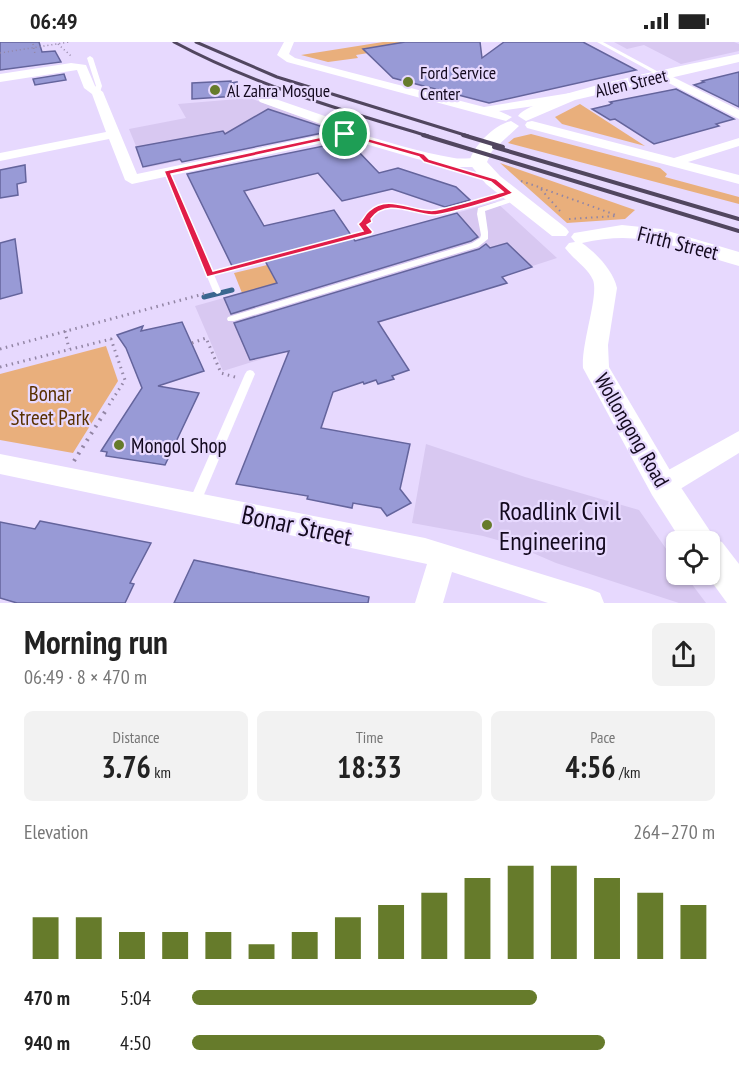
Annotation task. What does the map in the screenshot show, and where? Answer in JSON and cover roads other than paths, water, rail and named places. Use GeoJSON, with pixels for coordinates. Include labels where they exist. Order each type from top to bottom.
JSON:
{"type":"FeatureCollection","features":[{"type":"Feature","properties":{"kind":"street"},"geometry":{"type":"LineString","coordinates":[[289,42],[283,55],[291,60],[474,108],[523,128],[529,120],[739,180]]}},
{"type":"Feature","properties":{"kind":"street","name":"Allen Street"},"geometry":{"type":"LineString","coordinates":[[529,120],[536,110],[570,97],[739,58]]}},
{"type":"Feature","properties":{"kind":"street"},"geometry":{"type":"LineString","coordinates":[[0,78],[86,63],[90,88],[97,92],[132,180],[345,134]]}},
{"type":"Feature","properties":{"kind":"street"},"geometry":{"type":"LineString","coordinates":[[663,76],[739,115]]}},
{"type":"Feature","properties":{"kind":"street"},"geometry":{"type":"LineString","coordinates":[[474,108],[498,109],[570,97]]}},
{"type":"Feature","properties":{"kind":"street","name":"Wollongong Road"},"geometry":{"type":"LineString","coordinates":[[264,99],[337,125],[345,134],[422,156],[457,163],[478,163],[494,180]]}},
{"type":"Feature","properties":{"kind":"street"},"geometry":{"type":"LineString","coordinates":[[478,163],[479,156],[508,122]]}},
{"type":"Feature","properties":{"kind":"street"},"geometry":{"type":"LineString","coordinates":[[0,157],[115,134]]}},
{"type":"Feature","properties":{"kind":"street"},"geometry":{"type":"LineString","coordinates":[[677,163],[684,158],[739,142]]}},
{"type":"Feature","properties":{"kind":"street","name":"Wollongong Road"},"geometry":{"type":"LineString","coordinates":[[422,156],[426,160],[494,180],[515,191],[571,234],[602,276],[606,288],[594,343],[593,356],[596,368],[663,486],[694,531]]}},
{"type":"Feature","properties":{"kind":"street","name":"Firth Street"},"geometry":{"type":"LineString","coordinates":[[571,234],[606,230],[650,232],[739,259]]}},
{"type":"Feature","properties":{"kind":"street"},"geometry":{"type":"LineString","coordinates":[[663,486],[739,441]]}},
{"type":"Feature","properties":{"kind":"street","name":"Bonar Street"},"geometry":{"type":"LineString","coordinates":[[0,464],[443,556],[590,603]]}},
{"type":"Feature","properties":{"kind":"street"},"geometry":{"type":"LineString","coordinates":[[429,603],[443,556]]}},
{"type":"Feature","properties":{"kind":"street"},"geometry":{"type":"LineString","coordinates":[[720,566],[739,591]]}},
{"type":"Feature","properties":{"kind":"lane"},"geometry":{"type":"LineString","coordinates":[[599,42],[663,76]]}},
{"type":"Feature","properties":{"kind":"lane"},"geometry":{"type":"LineString","coordinates":[[167,172],[217,291]]}},
{"type":"Feature","properties":{"kind":"lane"},"geometry":{"type":"LineString","coordinates":[[231,319],[475,245],[484,239],[486,233],[480,215],[481,210],[515,191]]}},
{"type":"Feature","properties":{"kind":"lane"},"geometry":{"type":"LineString","coordinates":[[194,504],[248,377]]}},
{"type":"Feature","properties":{"kind":"waterway"},"geometry":{"type":"LineString","coordinates":[[204,297],[232,290]]}},
{"type":"Feature","properties":{"kind":"railway"},"geometry":{"type":"LineString","coordinates":[[174,42],[267,84],[428,136]]}},
{"type":"Feature","properties":{"kind":"railway"},"geometry":{"type":"LineString","coordinates":[[196,42],[277,77],[468,136]]}},
{"type":"Feature","properties":{"kind":"railway"},"geometry":{"type":"LineString","coordinates":[[423,135],[739,231]]}},
{"type":"Feature","properties":{"kind":"railway"},"geometry":{"type":"LineString","coordinates":[[463,135],[503,147]]}},
{"type":"Feature","properties":{"kind":"railway"},"geometry":{"type":"LineString","coordinates":[[494,147],[739,219]]}},
{"type":"Feature","properties":{"kind":"place","name":"Ford Service Center"},"geometry":{"type":"Point","coordinates":[408,82]}},
{"type":"Feature","properties":{"kind":"place","name":"Al Zahra Mosque"},"geometry":{"type":"Point","coordinates":[215,90]}},
{"type":"Feature","properties":{"kind":"place","name":"Mongol Shop"},"geometry":{"type":"Point","coordinates":[119,445]}},
{"type":"Feature","properties":{"kind":"place","name":"Roadlink Civil Engineering"},"geometry":{"type":"Point","coordinates":[487,525]}},
{"type":"Feature","properties":{"kind":"park label","name":"Bonar Street Park"},"geometry":{"type":"Point","coordinates":[50,405]}}]}
